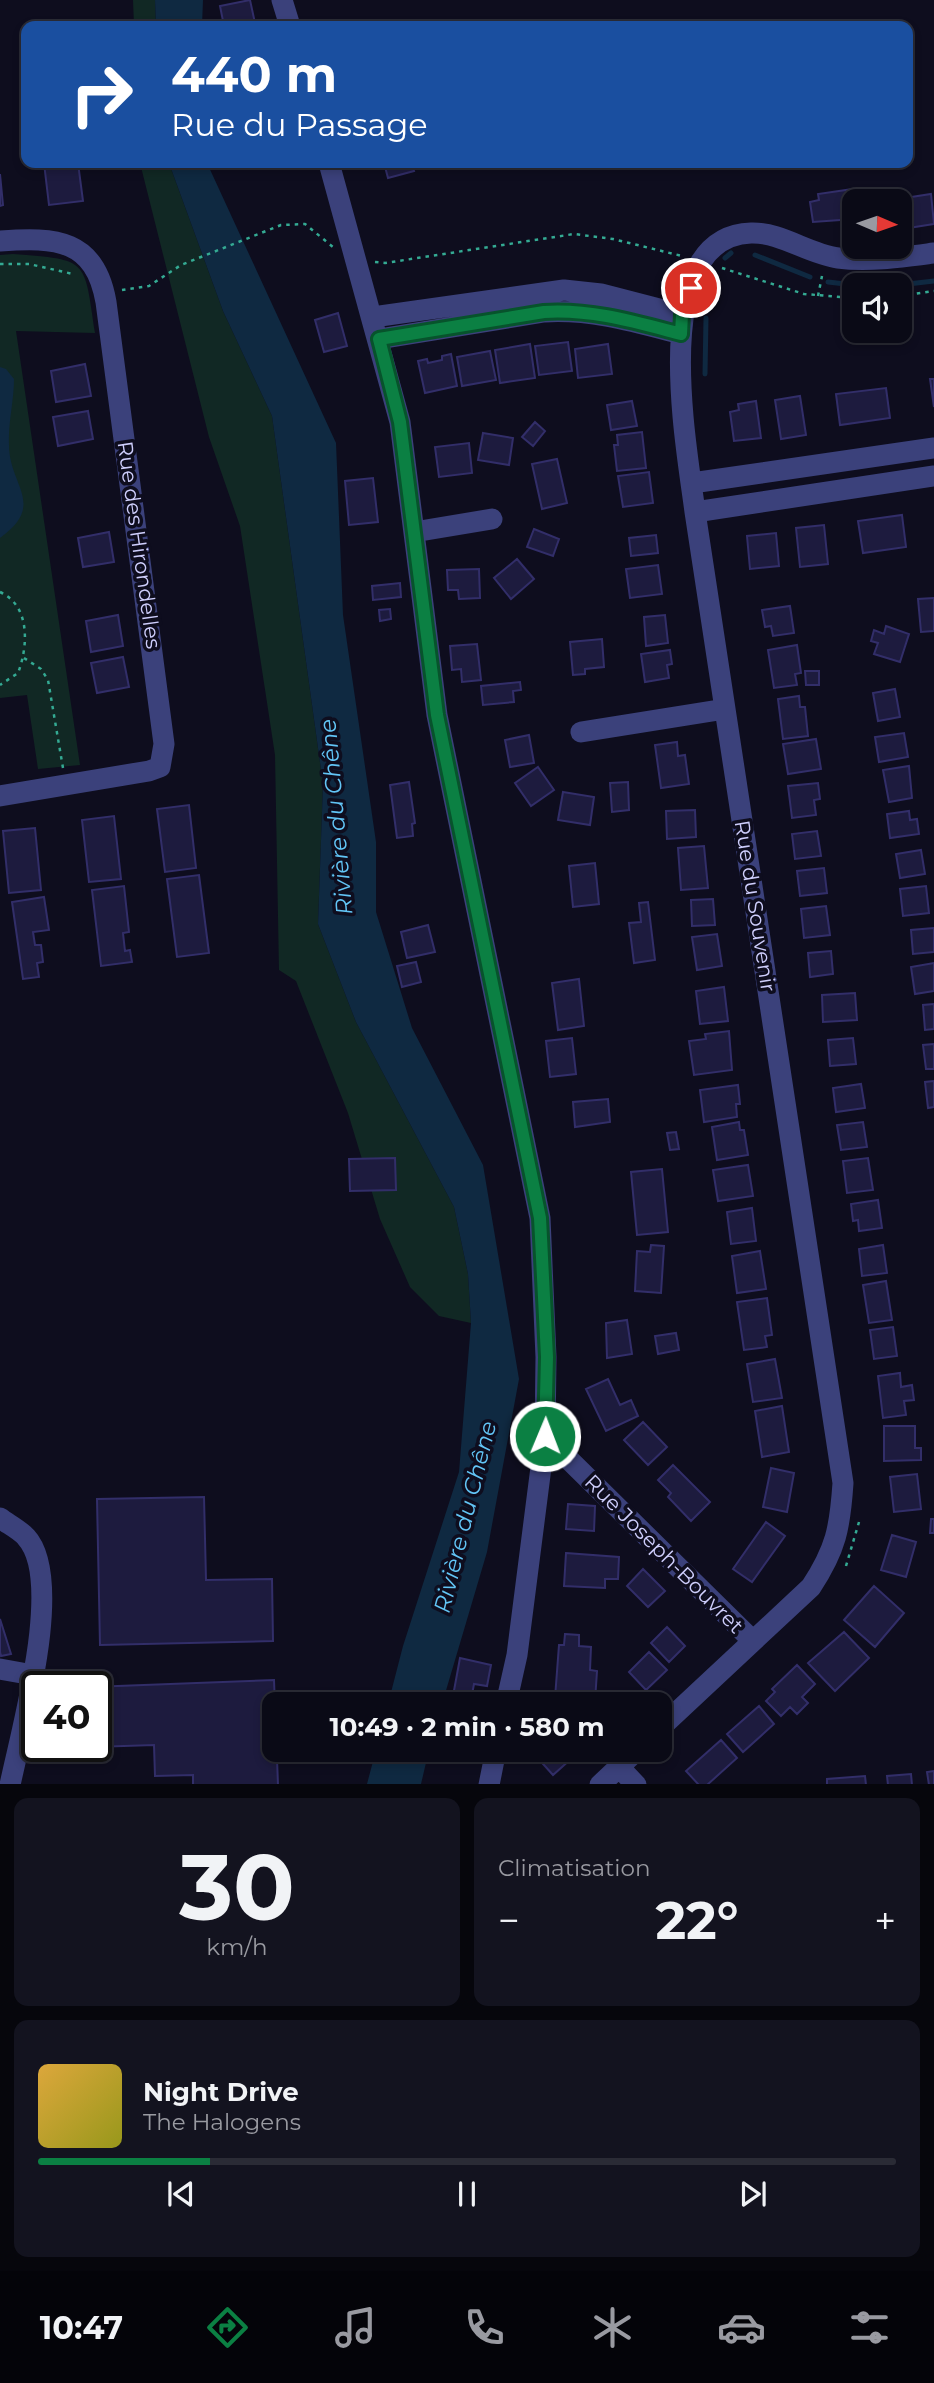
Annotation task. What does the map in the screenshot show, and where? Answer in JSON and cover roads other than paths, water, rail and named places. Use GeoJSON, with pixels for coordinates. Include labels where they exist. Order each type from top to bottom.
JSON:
{"type":"FeatureCollection","features":[{"type":"Feature","properties":{"kind":"street"},"geometry":{"type":"LineString","coordinates":[[282,0],[288,21]]}},
{"type":"Feature","properties":{"kind":"street"},"geometry":{"type":"LineString","coordinates":[[330,168],[400,422],[437,715],[540,1218],[547,1357],[545,1436],[517,1655],[509,1692]]}},
{"type":"Feature","properties":{"kind":"street","name":"Rue du Souvenir"},"geometry":{"type":"LineString","coordinates":[[672,1728],[753,1641],[810,1587],[830,1559],[840,1530],[843,1483],[695,512],[680,384],[681,324],[700,262],[716,244],[736,234],[772,235],[838,258],[898,257],[934,253]]}},
{"type":"Feature","properties":{"kind":"street","name":"Rue des Hirondelles"},"geometry":{"type":"LineString","coordinates":[[0,241],[29,239],[64,245],[83,252],[100,272],[163,731],[164,757],[160,767],[0,796]]}},
{"type":"Feature","properties":{"kind":"street"},"geometry":{"type":"LineString","coordinates":[[373,317],[539,291],[564,290],[601,293],[681,324]]}},
{"type":"Feature","properties":{"kind":"street"},"geometry":{"type":"LineString","coordinates":[[379,339],[568,310],[681,324]]}},
{"type":"Feature","properties":{"kind":"street"},"geometry":{"type":"LineString","coordinates":[[692,483],[934,448]]}},
{"type":"Feature","properties":{"kind":"street"},"geometry":{"type":"LineString","coordinates":[[695,512],[934,476]]}},
{"type":"Feature","properties":{"kind":"street"},"geometry":{"type":"LineString","coordinates":[[414,532],[492,519]]}},
{"type":"Feature","properties":{"kind":"street"},"geometry":{"type":"LineString","coordinates":[[581,732],[725,709]]}},
{"type":"Feature","properties":{"kind":"street","name":"Rue Joseph-Bouvret"},"geometry":{"type":"LineString","coordinates":[[545,1436],[753,1641]]}},
{"type":"Feature","properties":{"kind":"street"},"geometry":{"type":"LineString","coordinates":[[0,1518],[27,1538],[39,1561],[44,1604],[34,1671]]}},
{"type":"Feature","properties":{"kind":"street"},"geometry":{"type":"LineString","coordinates":[[0,1669],[21,1673]]}},
{"type":"Feature","properties":{"kind":"street"},"geometry":{"type":"LineString","coordinates":[[10,1784],[21,1732]]}},
{"type":"Feature","properties":{"kind":"street"},"geometry":{"type":"LineString","coordinates":[[489,1784],[494,1762]]}},
{"type":"Feature","properties":{"kind":"street"},"geometry":{"type":"LineString","coordinates":[[600,1784],[624,1762]]}},
{"type":"Feature","properties":{"kind":"street"},"geometry":{"type":"LineString","coordinates":[[619,1767],[636,1784]]}},
{"type":"Feature","properties":{"kind":"water"},"geometry":{"type":"Polygon","coordinates":[[[155,0],[203,0],[202,21],[156,21],[155,0]]]}},
{"type":"Feature","properties":{"kind":"water","name":"Rivière du Chêne"},"geometry":{"type":"Polygon","coordinates":[[[171,168],[209,168],[336,443],[343,615],[376,842],[376,912],[412,1028],[483,1165],[519,1379],[487,1552],[446,1692],[391,1692],[403,1646],[459,1472],[471,1323],[468,1274],[454,1207],[356,1022],[318,924],[323,784],[272,416],[223,311],[171,168]]]}},
{"type":"Feature","properties":{"kind":"water"},"geometry":{"type":"Polygon","coordinates":[[[0,367],[6,369],[14,379],[9,445],[24,504],[14,526],[0,538],[0,367]]]}},
{"type":"Feature","properties":{"kind":"water"},"geometry":{"type":"Polygon","coordinates":[[[373,1762],[426,1762],[421,1784],[367,1784],[373,1762]]]}},
{"type":"Feature","properties":{"kind":"waterway"},"geometry":{"type":"LineString","coordinates":[[725,258],[731,253]]}},
{"type":"Feature","properties":{"kind":"waterway"},"geometry":{"type":"LineString","coordinates":[[755,255],[810,277]]}},
{"type":"Feature","properties":{"kind":"waterway"},"geometry":{"type":"LineString","coordinates":[[912,284],[934,281]]}},
{"type":"Feature","properties":{"kind":"waterway"},"geometry":{"type":"LineString","coordinates":[[828,282],[842,284]]}},
{"type":"Feature","properties":{"kind":"waterway"},"geometry":{"type":"LineString","coordinates":[[705,374],[706,318]]}}]}
